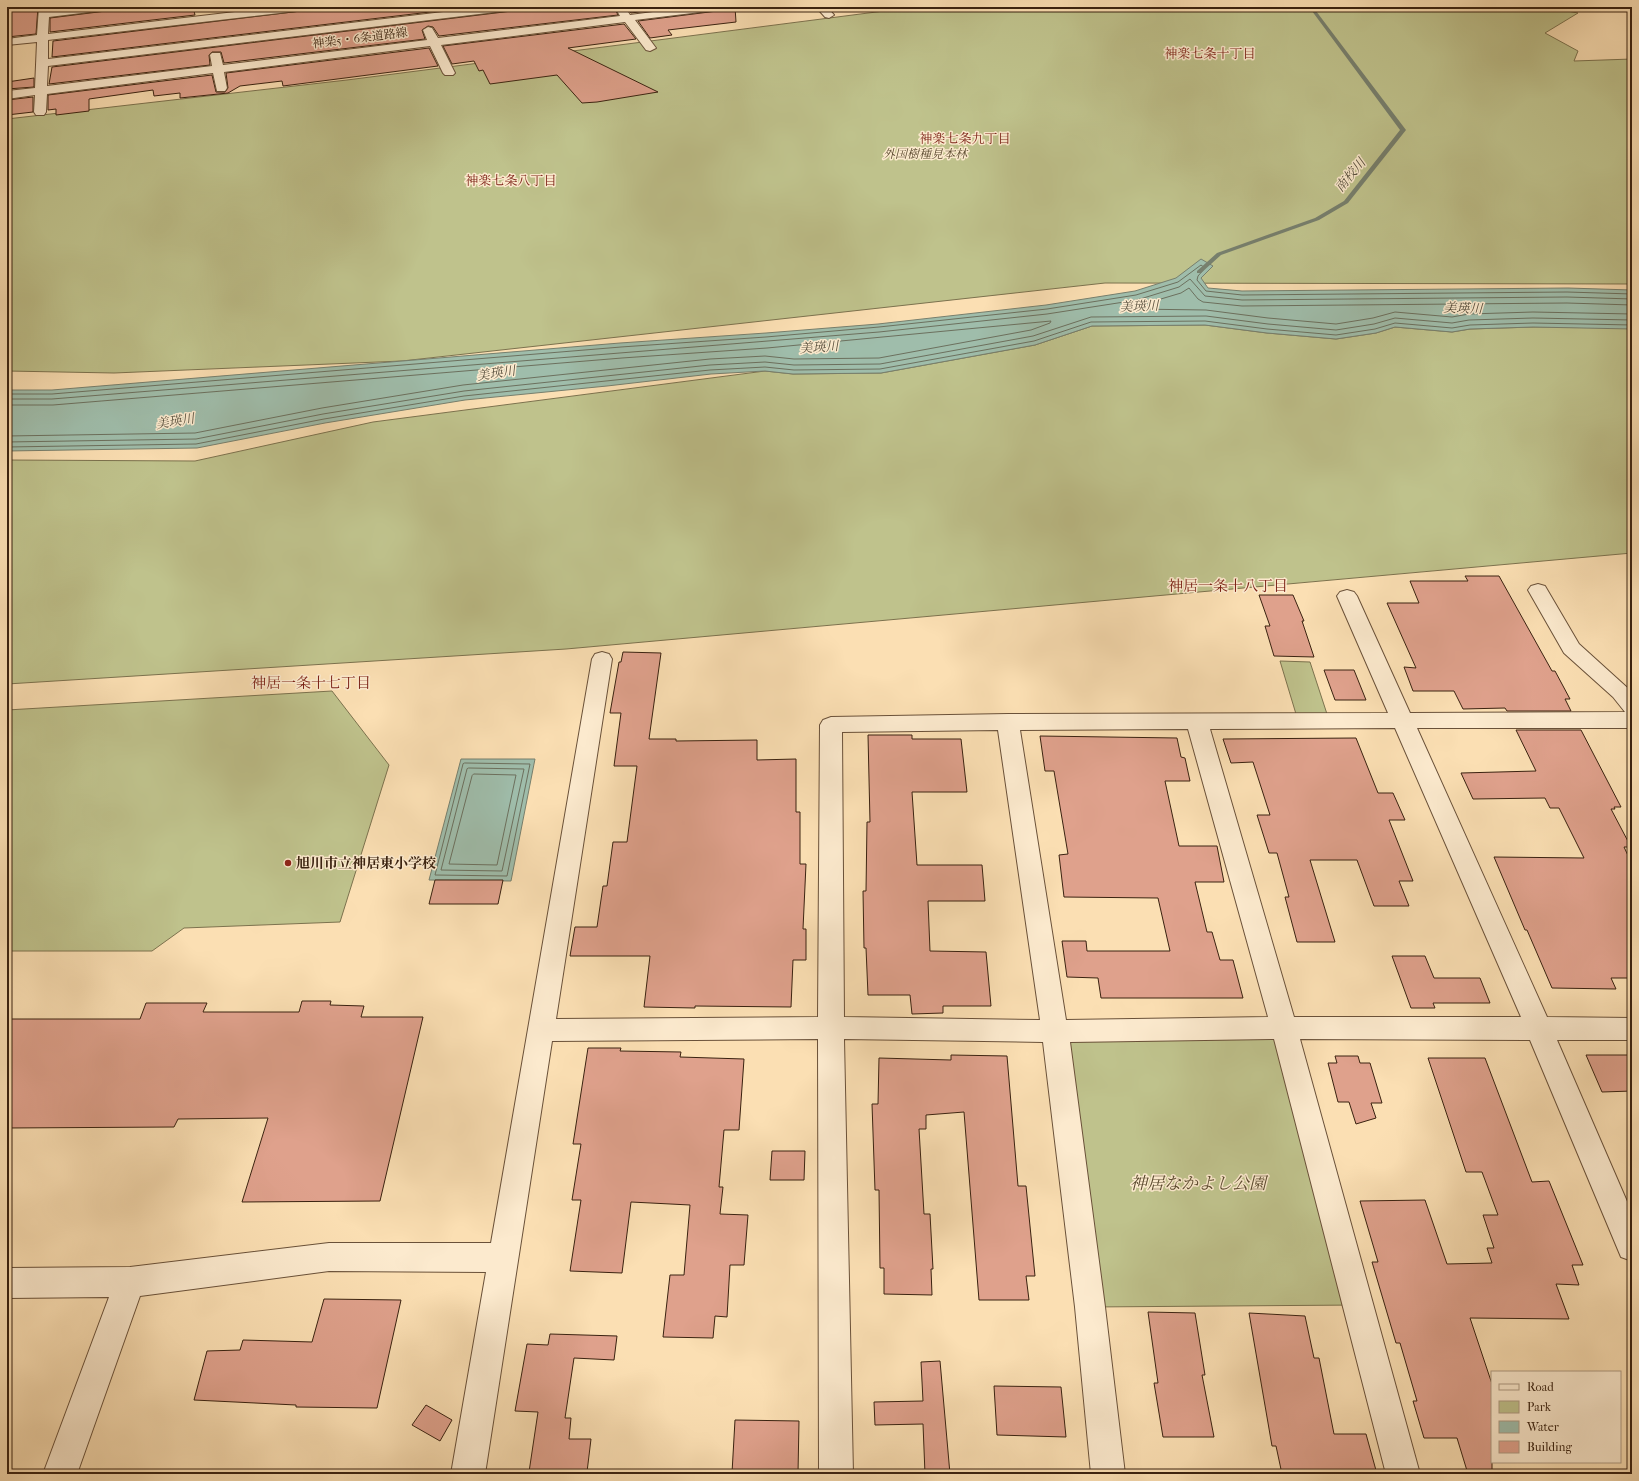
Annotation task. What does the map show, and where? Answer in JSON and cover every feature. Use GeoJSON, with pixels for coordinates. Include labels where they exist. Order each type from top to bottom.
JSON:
{"type":"FeatureCollection","features":[{"type":"Feature","properties":{"kind":"street"},"geometry":{"type":"LineString","coordinates":[[40,112],[44,10],[106,7]]}},
{"type":"Feature","properties":{"kind":"street"},"geometry":{"type":"LineString","coordinates":[[7,42],[207,13],[305,7]]}},
{"type":"Feature","properties":{"kind":"street"},"geometry":{"type":"LineString","coordinates":[[416,7],[449,73]]}},
{"type":"Feature","properties":{"kind":"street"},"geometry":{"type":"LineString","coordinates":[[43,63],[512,7]]}},
{"type":"Feature","properties":{"kind":"street"},"geometry":{"type":"LineString","coordinates":[[619,7],[650,48]]}},
{"type":"Feature","properties":{"kind":"street","name":"神楽5・6条道路線"},"geometry":{"type":"LineString","coordinates":[[7,95],[717,7]]}},
{"type":"Feature","properties":{"kind":"street"},"geometry":{"type":"LineString","coordinates":[[1626,7],[1632,9]]}},
{"type":"Feature","properties":{"kind":"street"},"geometry":{"type":"LineString","coordinates":[[207,13],[214,42],[220,88]]}},
{"type":"Feature","properties":{"kind":"street"},"geometry":{"type":"LineString","coordinates":[[1538,590],[1571,648],[1621,692],[1632,707]]}},
{"type":"Feature","properties":{"kind":"street"},"geometry":{"type":"LineString","coordinates":[[1347,596],[1538,1029],[1632,1247]]}},
{"type":"Feature","properties":{"kind":"street"},"geometry":{"type":"LineString","coordinates":[[468,1474],[602,659]]}},
{"type":"Feature","properties":{"kind":"street"},"geometry":{"type":"LineString","coordinates":[[836,1474],[831,1028],[831,725],[1008,722],[1632,720]]}},
{"type":"Feature","properties":{"kind":"street"},"geometry":{"type":"LineString","coordinates":[[1008,722],[1055,1031],[1090,1307],[1108,1474]]}},
{"type":"Feature","properties":{"kind":"street"},"geometry":{"type":"LineString","coordinates":[[1197,722],[1284,1028],[1403,1474]]}},
{"type":"Feature","properties":{"kind":"street"},"geometry":{"type":"LineString","coordinates":[[541,1030],[831,1028],[1055,1031],[1284,1028],[1632,1029]]}},
{"type":"Feature","properties":{"kind":"street"},"geometry":{"type":"LineString","coordinates":[[7,1283],[130,1282],[329,1257],[504,1258]]}},
{"type":"Feature","properties":{"kind":"street"},"geometry":{"type":"LineString","coordinates":[[60,1474],[130,1282]]}},
{"type":"Feature","properties":{"kind":"green space","name":"外国樹種見本林"},"geometry":{"type":"Polygon","coordinates":[[[915,7],[1545,7],[1578,13],[1545,33],[1578,51],[1574,61],[1632,59],[1632,284],[1105,283],[402,361],[114,373],[7,371],[7,119],[347,80],[915,7]]]}},
{"type":"Feature","properties":{"kind":"green space"},"geometry":{"type":"Polygon","coordinates":[[[1205,325],[1267,333],[1336,339],[1376,333],[1395,327],[1452,332],[1470,329],[1533,327],[1632,327],[1632,553],[566,649],[7,684],[7,460],[195,461],[373,422],[765,371],[793,374],[881,373],[1035,345],[1092,326],[1205,325]]]}},
{"type":"Feature","properties":{"kind":"green space"},"geometry":{"type":"Polygon","coordinates":[[[1280,661],[1310,662],[1327,714],[1296,714],[1280,661]]]}},
{"type":"Feature","properties":{"kind":"green space"},"geometry":{"type":"Polygon","coordinates":[[[332,691],[389,765],[340,922],[184,928],[152,951],[7,951],[7,710],[332,691]]]}},
{"type":"Feature","properties":{"kind":"green space","name":"神居なかよし公園"},"geometry":{"type":"Polygon","coordinates":[[[1284,1028],[1358,1305],[1090,1307],[1055,1031],[1284,1028]]]}},
{"type":"Feature","properties":{"kind":"water","name":"美瑛川"},"geometry":{"type":"Polygon","coordinates":[[[1201,259],[1213,266],[1201,278],[1208,288],[1242,291],[1568,288],[1632,290],[1632,329],[1533,327],[1470,329],[1452,332],[1395,327],[1376,333],[1336,339],[1267,333],[1205,325],[1092,326],[1035,345],[881,373],[793,374],[765,371],[711,374],[465,400],[325,423],[197,448],[7,451],[7,390],[52,390],[620,343],[878,324],[1046,305],[1135,291],[1176,278],[1201,259]]]}},
{"type":"Feature","properties":{"kind":"water"},"geometry":{"type":"Polygon","coordinates":[[[461,759],[535,759],[511,881],[429,880],[461,759]]]}},
{"type":"Feature","properties":{"kind":"building"},"geometry":{"type":"Polygon","coordinates":[[[7,7],[38,7],[36,34],[7,37],[7,7]]]}},
{"type":"Feature","properties":{"kind":"building"},"geometry":{"type":"Polygon","coordinates":[[[112,7],[191,7],[195,15],[50,32],[50,18],[106,11],[112,7]]]}},
{"type":"Feature","properties":{"kind":"building"},"geometry":{"type":"Polygon","coordinates":[[[334,7],[472,7],[52,57],[53,41],[334,7]]]}},
{"type":"Feature","properties":{"kind":"building"},"geometry":{"type":"Polygon","coordinates":[[[518,7],[614,7],[618,15],[439,36],[433,27],[428,26],[422,30],[425,39],[224,63],[221,52],[212,52],[209,55],[210,65],[49,84],[52,67],[512,11],[518,7]]]}},
{"type":"Feature","properties":{"kind":"building"},"geometry":{"type":"Polygon","coordinates":[[[627,7],[679,7],[631,13],[627,7]]]}},
{"type":"Feature","properties":{"kind":"building"},"geometry":{"type":"Polygon","coordinates":[[[723,7],[735,7],[736,22],[668,30],[672,35],[650,38],[638,21],[717,11],[723,7]]]}},
{"type":"Feature","properties":{"kind":"building"},"geometry":{"type":"Polygon","coordinates":[[[624,24],[636,39],[568,48],[658,92],[582,103],[557,75],[490,84],[483,70],[479,71],[474,61],[452,64],[443,46],[624,24]]]}},
{"type":"Feature","properties":{"kind":"building"},"geometry":{"type":"Polygon","coordinates":[[[429,48],[438,66],[283,86],[282,81],[240,86],[228,93],[180,98],[180,93],[154,96],[153,90],[89,99],[89,111],[56,115],[56,109],[48,110],[48,95],[212,75],[216,92],[225,92],[228,88],[226,73],[429,48]]]}},
{"type":"Feature","properties":{"kind":"building"},"geometry":{"type":"Polygon","coordinates":[[[34,78],[34,87],[7,89],[7,82],[34,78]]]}},
{"type":"Feature","properties":{"kind":"building"},"geometry":{"type":"Polygon","coordinates":[[[33,97],[33,112],[7,115],[7,100],[33,97]]]}},
{"type":"Feature","properties":{"kind":"building"},"geometry":{"type":"Polygon","coordinates":[[[1465,576],[1499,576],[1552,671],[1555,671],[1570,699],[1565,699],[1571,711],[1507,711],[1505,708],[1463,709],[1454,691],[1413,691],[1404,667],[1416,668],[1387,603],[1419,603],[1410,581],[1468,581],[1465,576]]]}},
{"type":"Feature","properties":{"kind":"building"},"geometry":{"type":"Polygon","coordinates":[[[1259,595],[1293,595],[1304,621],[1302,621],[1314,657],[1274,656],[1265,626],[1270,626],[1259,595]]]}},
{"type":"Feature","properties":{"kind":"building"},"geometry":{"type":"Polygon","coordinates":[[[623,652],[661,653],[649,739],[676,739],[676,741],[757,740],[757,760],[796,759],[796,812],[800,812],[800,864],[806,864],[803,929],[806,929],[806,960],[793,960],[791,1007],[644,1007],[650,956],[570,956],[575,927],[597,927],[603,886],[607,886],[613,842],[627,842],[637,766],[614,766],[621,713],[610,713],[619,662],[621,662],[623,652]]]}},
{"type":"Feature","properties":{"kind":"building"},"geometry":{"type":"Polygon","coordinates":[[[1324,670],[1354,670],[1366,700],[1335,700],[1324,670]]]}},
{"type":"Feature","properties":{"kind":"building"},"geometry":{"type":"Polygon","coordinates":[[[1516,730],[1581,730],[1621,807],[1614,807],[1615,809],[1611,809],[1631,847],[1624,847],[1632,864],[1632,978],[1611,978],[1616,989],[1552,988],[1527,930],[1525,930],[1494,857],[1584,858],[1559,808],[1550,808],[1545,798],[1473,799],[1461,773],[1536,771],[1516,730]]]}},
{"type":"Feature","properties":{"kind":"building"},"geometry":{"type":"Polygon","coordinates":[[[868,735],[912,735],[912,739],[961,739],[967,792],[912,792],[917,865],[982,865],[985,901],[928,901],[930,951],[986,952],[991,1006],[943,1006],[943,1013],[912,1014],[910,995],[868,995],[866,948],[864,948],[863,891],[866,891],[867,822],[870,822],[868,735]]]}},
{"type":"Feature","properties":{"kind":"building"},"geometry":{"type":"Polygon","coordinates":[[[1040,736],[1177,738],[1181,757],[1185,758],[1190,781],[1165,781],[1179,846],[1217,846],[1224,882],[1195,882],[1207,932],[1212,932],[1220,960],[1233,960],[1243,998],[1101,998],[1098,978],[1067,977],[1062,941],[1086,941],[1087,951],[1170,951],[1158,898],[1064,897],[1059,855],[1068,854],[1054,771],[1045,771],[1040,736]]]}},
{"type":"Feature","properties":{"kind":"building"},"geometry":{"type":"Polygon","coordinates":[[[1356,738],[1378,793],[1393,793],[1405,820],[1389,820],[1413,881],[1399,881],[1409,906],[1374,906],[1357,860],[1310,860],[1335,942],[1297,942],[1285,897],[1289,897],[1277,853],[1269,853],[1257,815],[1270,815],[1253,762],[1231,763],[1223,739],[1356,738]]]}},
{"type":"Feature","properties":{"kind":"building"},"geometry":{"type":"Polygon","coordinates":[[[435,880],[503,880],[498,904],[429,904],[435,880]]]}},
{"type":"Feature","properties":{"kind":"building"},"geometry":{"type":"Polygon","coordinates":[[[1392,956],[1425,956],[1434,978],[1480,978],[1490,1003],[1433,1003],[1435,1008],[1411,1008],[1392,956]]]}},
{"type":"Feature","properties":{"kind":"building"},"geometry":{"type":"Polygon","coordinates":[[[302,1001],[331,1001],[330,1005],[364,1006],[361,1017],[423,1017],[380,1201],[242,1202],[268,1118],[178,1119],[174,1127],[7,1128],[7,1019],[140,1019],[146,1003],[207,1003],[203,1012],[299,1012],[302,1001]]]}},
{"type":"Feature","properties":{"kind":"building"},"geometry":{"type":"Polygon","coordinates":[[[588,1048],[621,1048],[620,1051],[681,1052],[680,1057],[744,1059],[739,1130],[724,1130],[719,1187],[723,1187],[720,1214],[748,1215],[744,1265],[730,1265],[727,1317],[715,1316],[713,1338],[663,1337],[670,1275],[684,1275],[690,1205],[631,1202],[622,1273],[570,1271],[581,1200],[572,1200],[581,1144],[573,1144],[588,1048]]]}},
{"type":"Feature","properties":{"kind":"building"},"geometry":{"type":"Polygon","coordinates":[[[951,1055],[1007,1056],[1018,1186],[1026,1186],[1035,1276],[1026,1276],[1029,1300],[979,1300],[964,1112],[926,1115],[926,1129],[919,1129],[924,1214],[930,1214],[933,1269],[931,1269],[932,1295],[884,1294],[884,1268],[880,1268],[879,1190],[875,1190],[872,1104],[878,1104],[879,1058],[951,1060],[951,1055]]]}},
{"type":"Feature","properties":{"kind":"building"},"geometry":{"type":"Polygon","coordinates":[[[1586,1055],[1632,1055],[1632,1091],[1602,1092],[1586,1055]]]}},
{"type":"Feature","properties":{"kind":"building"},"geometry":{"type":"Polygon","coordinates":[[[1335,1056],[1358,1056],[1360,1063],[1370,1063],[1382,1103],[1371,1103],[1376,1118],[1356,1124],[1349,1102],[1338,1102],[1328,1063],[1337,1063],[1335,1056]]]}},
{"type":"Feature","properties":{"kind":"building"},"geometry":{"type":"Polygon","coordinates":[[[1428,1058],[1485,1058],[1532,1182],[1549,1181],[1583,1265],[1572,1265],[1579,1285],[1556,1284],[1569,1319],[1470,1318],[1491,1381],[1492,1474],[1468,1474],[1457,1438],[1424,1438],[1413,1401],[1417,1401],[1400,1343],[1396,1343],[1372,1262],[1378,1262],[1360,1201],[1425,1200],[1447,1264],[1492,1263],[1487,1248],[1494,1248],[1483,1215],[1498,1215],[1482,1172],[1466,1172],[1428,1058]]]}},
{"type":"Feature","properties":{"kind":"building"},"geometry":{"type":"Polygon","coordinates":[[[772,1151],[805,1151],[804,1180],[770,1180],[772,1151]]]}},
{"type":"Feature","properties":{"kind":"building"},"geometry":{"type":"Polygon","coordinates":[[[324,1299],[401,1300],[377,1408],[296,1407],[296,1405],[194,1400],[207,1351],[240,1350],[243,1340],[312,1342],[324,1299]]]}},
{"type":"Feature","properties":{"kind":"building"},"geometry":{"type":"Polygon","coordinates":[[[1148,1312],[1195,1313],[1205,1375],[1202,1375],[1214,1437],[1163,1437],[1154,1383],[1158,1383],[1148,1312]]]}},
{"type":"Feature","properties":{"kind":"building"},"geometry":{"type":"Polygon","coordinates":[[[1249,1313],[1305,1316],[1314,1358],[1319,1358],[1334,1434],[1366,1434],[1377,1474],[1282,1474],[1276,1446],[1272,1446],[1249,1313]]]}},
{"type":"Feature","properties":{"kind":"building"},"geometry":{"type":"Polygon","coordinates":[[[550,1334],[617,1336],[614,1360],[574,1358],[565,1418],[571,1418],[569,1439],[591,1439],[587,1472],[529,1472],[538,1412],[515,1411],[527,1344],[548,1345],[550,1334]]]}},
{"type":"Feature","properties":{"kind":"building"},"geometry":{"type":"Polygon","coordinates":[[[940,1361],[950,1474],[925,1474],[923,1424],[875,1425],[874,1402],[923,1401],[921,1362],[940,1361]]]}},
{"type":"Feature","properties":{"kind":"building"},"geometry":{"type":"Polygon","coordinates":[[[994,1386],[1061,1387],[1066,1437],[997,1435],[994,1386]]]}},
{"type":"Feature","properties":{"kind":"building"},"geometry":{"type":"Polygon","coordinates":[[[426,1405],[452,1420],[440,1441],[412,1425],[426,1405]]]}},
{"type":"Feature","properties":{"kind":"building"},"geometry":{"type":"Polygon","coordinates":[[[735,1420],[799,1421],[798,1473],[732,1473],[735,1420]]]}},
{"type":"Feature","properties":{"kind":"waterway","name":"南校川"},"geometry":{"type":"LineString","coordinates":[[1199,272],[1219,254],[1317,219],[1346,202],[1403,130],[1311,7]]}},
{"type":"Feature","properties":{"kind":"place","name":"旭川市立神居東小学校"},"geometry":{"type":"Point","coordinates":[288,863]}},
{"type":"Feature","properties":{"kind":"district","name":"神楽七条十丁目"},"geometry":{"type":"Point","coordinates":[1210,53]}},
{"type":"Feature","properties":{"kind":"district","name":"神楽七条九丁目"},"geometry":{"type":"Point","coordinates":[965,138]}},
{"type":"Feature","properties":{"kind":"district","name":"神楽七条八丁目"},"geometry":{"type":"Point","coordinates":[511,180]}},
{"type":"Feature","properties":{"kind":"district","name":"神居一条十八丁目"},"geometry":{"type":"Point","coordinates":[1228,586]}},
{"type":"Feature","properties":{"kind":"district","name":"神居一条十七丁目"},"geometry":{"type":"Point","coordinates":[311,683]}}]}
